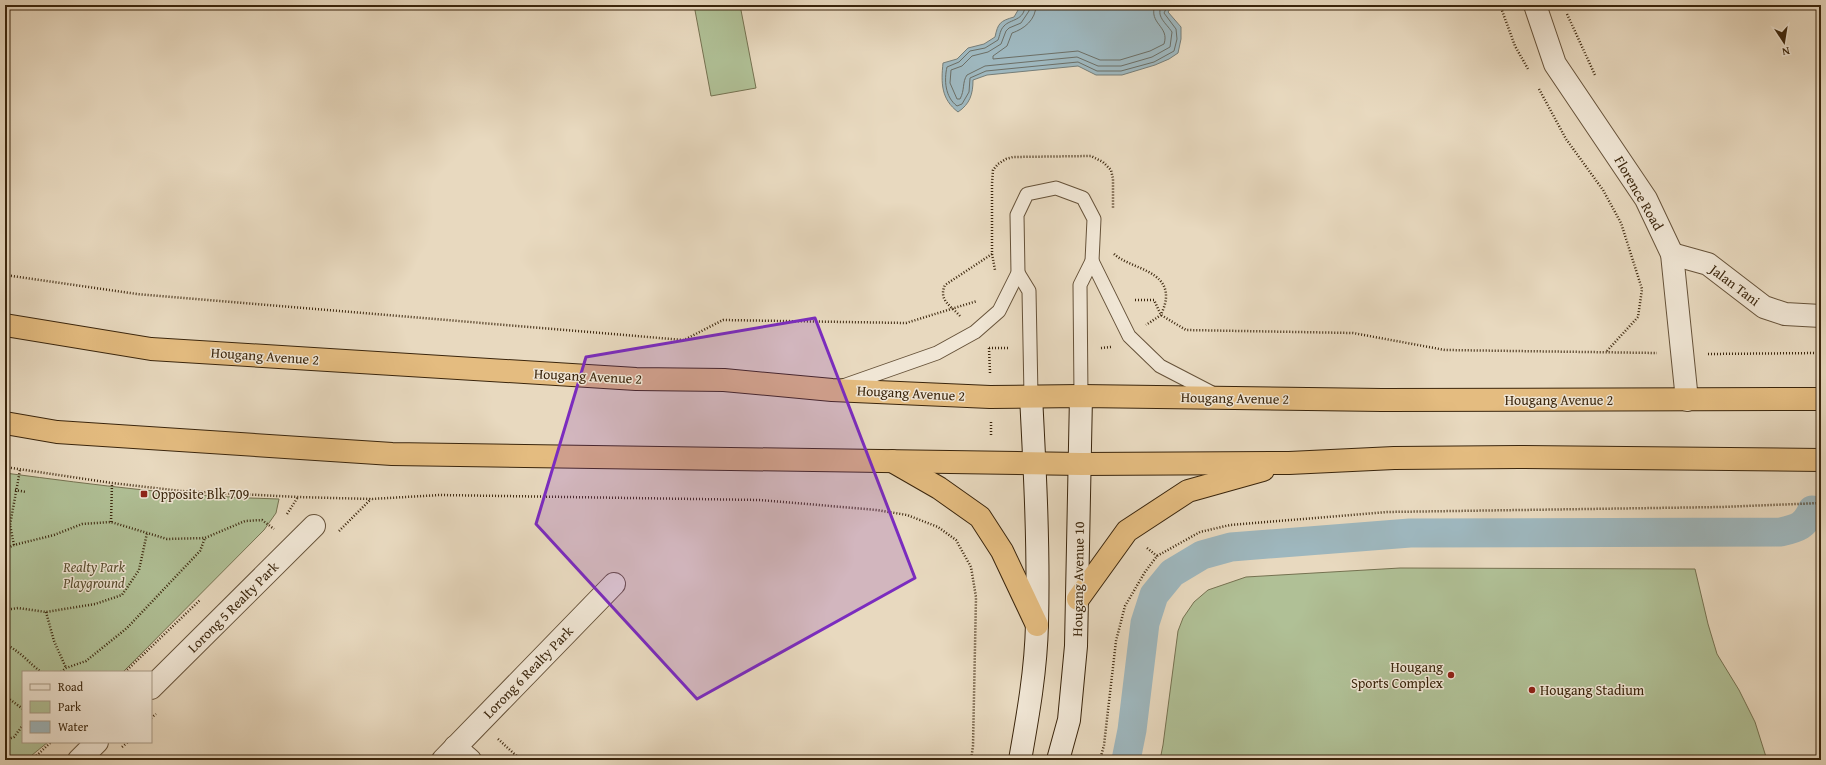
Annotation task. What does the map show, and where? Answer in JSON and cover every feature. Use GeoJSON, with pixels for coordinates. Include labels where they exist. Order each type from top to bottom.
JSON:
{"type":"FeatureCollection","features":[{"type":"Feature","properties":{"kind":"highway","name":"Hougang Avenue 2"},"geometry":{"type":"LineString","coordinates":[[5,324],[150,349],[636,379],[724,380],[832,390],[990,397],[1221,397],[1382,400],[1821,399]]}},
{"type":"Feature","properties":{"kind":"highway"},"geometry":{"type":"LineString","coordinates":[[5,423],[57,432],[392,454],[890,460],[1081,464],[1289,463],[1394,458],[1519,457],[1821,460]]}},
{"type":"Feature","properties":{"kind":"highway"},"geometry":{"type":"LineString","coordinates":[[890,460],[939,488],[980,517],[1002,551],[1037,625]]}},
{"type":"Feature","properties":{"kind":"highway"},"geometry":{"type":"LineString","coordinates":[[1078,599],[1127,531],[1188,491],[1289,463]]}},
{"type":"Feature","properties":{"kind":"street","name":"Florence Road"},"geometry":{"type":"LineString","coordinates":[[1534,5],[1555,64],[1646,199],[1672,254],[1687,400]]}},
{"type":"Feature","properties":{"kind":"street","name":"Jalan Tani"},"geometry":{"type":"LineString","coordinates":[[1672,254],[1708,264],[1764,307],[1785,314],[1821,316]]}},
{"type":"Feature","properties":{"kind":"street"},"geometry":{"type":"LineString","coordinates":[[1020,760],[1030,704],[1037,625],[1035,463],[1031,396]]}},
{"type":"Feature","properties":{"kind":"street","name":"Hougang Avenue 10"},"geometry":{"type":"LineString","coordinates":[[1058,760],[1069,720],[1076,646],[1081,464],[1081,396]]}},
{"type":"Feature","properties":{"kind":"street","name":"Lorong 5 Realty Park"},"geometry":{"type":"LineString","coordinates":[[152,687],[314,526]]}},
{"type":"Feature","properties":{"kind":"street","name":"Lorong 6 Realty Park"},"geometry":{"type":"LineString","coordinates":[[456,756],[479,723],[614,584]]}},
{"type":"Feature","properties":{"kind":"street"},"geometry":{"type":"LineString","coordinates":[[79,760],[96,743]]}},
{"type":"Feature","properties":{"kind":"lane"},"geometry":{"type":"LineString","coordinates":[[832,390],[937,353],[975,332],[999,311],[1018,273],[1017,215],[1027,194],[1056,188],[1083,198],[1094,219],[1092,261],[1080,285],[1081,396]]}},
{"type":"Feature","properties":{"kind":"lane"},"geometry":{"type":"LineString","coordinates":[[1092,261],[1129,336],[1160,366],[1221,397]]}},
{"type":"Feature","properties":{"kind":"lane"},"geometry":{"type":"LineString","coordinates":[[1018,273],[1029,291],[1031,396]]}},
{"type":"Feature","properties":{"kind":"path"},"geometry":{"type":"LineString","coordinates":[[1500,5],[1515,46],[1530,72]]}},
{"type":"Feature","properties":{"kind":"path"},"geometry":{"type":"LineString","coordinates":[[1566,12],[1597,78]]}},
{"type":"Feature","properties":{"kind":"path"},"geometry":{"type":"LineString","coordinates":[[1537,86],[1566,139],[1603,190],[1621,223],[1642,289],[1638,318],[1606,352]]}},
{"type":"Feature","properties":{"kind":"path"},"geometry":{"type":"LineString","coordinates":[[953,308],[942,297],[942,292],[945,285],[992,254],[993,170],[998,164],[1006,159],[1013,157],[1091,156],[1103,162],[1111,170],[1113,179],[1114,215]]}},
{"type":"Feature","properties":{"kind":"path"},"geometry":{"type":"LineString","coordinates":[[5,245],[7,239]]}},
{"type":"Feature","properties":{"kind":"path"},"geometry":{"type":"LineString","coordinates":[[1114,248],[1114,254],[1158,278],[1162,283],[1165,288],[1166,298],[1161,315]]}},
{"type":"Feature","properties":{"kind":"path"},"geometry":{"type":"LineString","coordinates":[[5,275],[138,294],[684,340],[723,320],[906,323],[983,300]]}},
{"type":"Feature","properties":{"kind":"path"},"geometry":{"type":"LineString","coordinates":[[1132,300],[1154,300],[1161,315],[1186,330],[1353,333],[1445,350],[1683,354],[1821,353]]}},
{"type":"Feature","properties":{"kind":"path"},"geometry":{"type":"LineString","coordinates":[[989,348],[992,462]]}},
{"type":"Feature","properties":{"kind":"path"},"geometry":{"type":"LineString","coordinates":[[5,467],[112,483],[181,491],[371,499],[440,495],[760,500],[877,510],[907,515],[938,527],[956,540],[971,567],[976,597],[973,746],[971,760]]}},
{"type":"Feature","properties":{"kind":"path"},"geometry":{"type":"LineString","coordinates":[[14,545],[10,525],[15,490],[20,470]]}},
{"type":"Feature","properties":{"kind":"path"},"geometry":{"type":"LineString","coordinates":[[111,522],[112,483]]}},
{"type":"Feature","properties":{"kind":"path"},"geometry":{"type":"LineString","coordinates":[[15,490],[26,492]]}},
{"type":"Feature","properties":{"kind":"path"},"geometry":{"type":"LineString","coordinates":[[284,518],[298,497]]}},
{"type":"Feature","properties":{"kind":"path"},"geometry":{"type":"LineString","coordinates":[[1100,760],[1104,746],[1116,641],[1125,606],[1145,572],[1157,556],[1200,532],[1230,525],[1387,512],[1721,507],[1821,503]]}},
{"type":"Feature","properties":{"kind":"path"},"geometry":{"type":"LineString","coordinates":[[5,549],[14,545],[54,536],[82,524],[111,522],[167,539],[205,538],[245,521],[262,520],[274,530],[279,524]]}},
{"type":"Feature","properties":{"kind":"path"},"geometry":{"type":"LineString","coordinates":[[5,610],[18,608],[46,612],[95,604],[122,595],[139,570],[147,533]]}},
{"type":"Feature","properties":{"kind":"path"},"geometry":{"type":"LineString","coordinates":[[63,671],[66,668],[86,660],[127,628],[200,551],[205,538]]}},
{"type":"Feature","properties":{"kind":"path"},"geometry":{"type":"LineString","coordinates":[[46,612],[54,641],[66,668]]}},
{"type":"Feature","properties":{"kind":"path"},"geometry":{"type":"LineString","coordinates":[[5,645],[12,647],[27,662],[40,671]]}},
{"type":"Feature","properties":{"kind":"path"},"geometry":{"type":"LineString","coordinates":[[5,696],[22,708]]}},
{"type":"Feature","properties":{"kind":"path"},"geometry":{"type":"LineString","coordinates":[[479,723],[522,760]]}},
{"type":"Feature","properties":{"kind":"path"},"geometry":{"type":"LineString","coordinates":[[5,740],[14,737],[22,726]]}},
{"type":"Feature","properties":{"kind":"path"},"geometry":{"type":"LineString","coordinates":[[32,760],[50,743]]}},
{"type":"Feature","properties":{"kind":"highlighted area"},"geometry":{"type":"Polygon","coordinates":[[[815,318],[915,578],[697,699],[536,524],[586,357],[815,318]]]}},
{"type":"Feature","properties":{"kind":"green space"},"geometry":{"type":"Polygon","coordinates":[[[694,5],[740,5],[756,88],[711,96],[694,5]]]}},
{"type":"Feature","properties":{"kind":"green space","name":"Realty Park Playground"},"geometry":{"type":"Polygon","coordinates":[[[5,473],[176,493],[279,499],[276,513],[264,530],[124,671],[22,671],[22,743],[47,743],[26,760],[5,760],[5,473]]]}},
{"type":"Feature","properties":{"kind":"green space","name":"Hougang Stadium"},"geometry":{"type":"Polygon","coordinates":[[[1400,568],[1695,569],[1717,654],[1739,690],[1755,722],[1767,760],[1160,760],[1178,631],[1183,618],[1194,602],[1208,590],[1246,577],[1400,568]]]}},
{"type":"Feature","properties":{"kind":"water"},"geometry":{"type":"Polygon","coordinates":[[[1021,5],[1173,5],[1168,12],[1181,27],[1181,39],[1178,53],[1155,65],[1122,75],[1096,75],[1078,66],[987,75],[973,80],[970,98],[965,106],[958,112],[948,102],[943,90],[943,63],[957,59],[968,48],[984,44],[995,37],[1000,23],[1014,17],[1021,5]]]}},
{"type":"Feature","properties":{"kind":"waterway"},"geometry":{"type":"LineString","coordinates":[[1126,760],[1132,730],[1145,623],[1154,595],[1172,573],[1202,555],[1231,547],[1410,533],[1781,532],[1800,526],[1807,520],[1812,510]]}},
{"type":"Feature","properties":{"kind":"place","name":"Opposite Blk 709"},"geometry":{"type":"Point","coordinates":[144,494]}},
{"type":"Feature","properties":{"kind":"place","name":"Hougang Sports Complex"},"geometry":{"type":"Point","coordinates":[1451,675]}},
{"type":"Feature","properties":{"kind":"place","name":"Hougang Stadium"},"geometry":{"type":"Point","coordinates":[1532,690]}}]}
